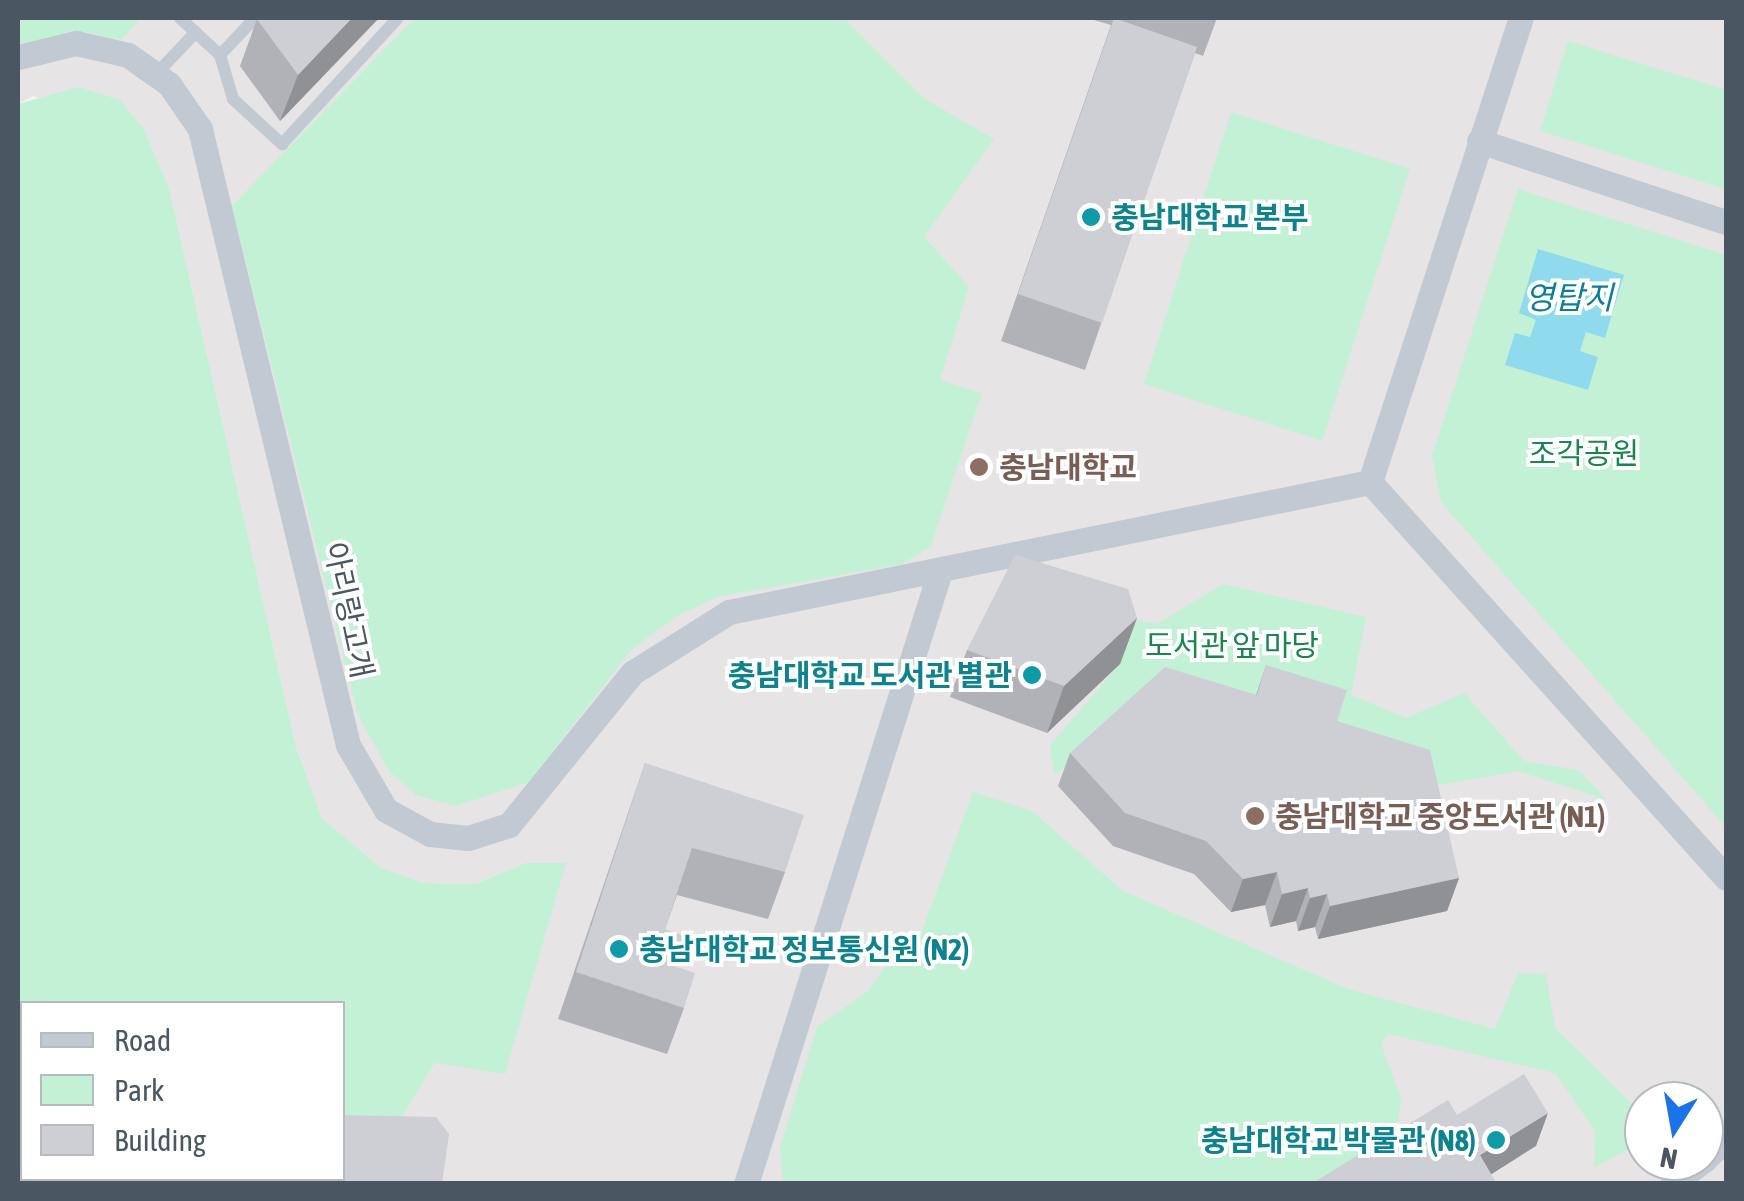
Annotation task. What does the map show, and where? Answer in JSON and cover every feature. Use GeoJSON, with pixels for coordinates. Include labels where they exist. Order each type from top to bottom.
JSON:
{"type":"FeatureCollection","features":[{"type":"Feature","properties":{"kind":"street"},"geometry":{"type":"LineString","coordinates":[[1520,18],[1370,482],[1726,878]]}},
{"type":"Feature","properties":{"kind":"street"},"geometry":{"type":"LineString","coordinates":[[18,57],[76,43],[158,72]]}},
{"type":"Feature","properties":{"kind":"street","name":"아리랑고개"},"geometry":{"type":"LineString","coordinates":[[158,72],[205,146],[340,720],[386,810],[430,834],[497,832],[538,798],[647,660],[729,612],[1370,482]]}},
{"type":"Feature","properties":{"kind":"street"},"geometry":{"type":"LineString","coordinates":[[1479,141],[1726,222]]}},
{"type":"Feature","properties":{"kind":"street"},"geometry":{"type":"LineString","coordinates":[[746,1184],[940,571]]}},
{"type":"Feature","properties":{"kind":"lane"},"geometry":{"type":"LineString","coordinates":[[180,18],[220,55],[233,98],[282,144],[398,18]]}},
{"type":"Feature","properties":{"kind":"lane"},"geometry":{"type":"LineString","coordinates":[[220,55],[255,18]]}},
{"type":"Feature","properties":{"kind":"lane"},"geometry":{"type":"LineString","coordinates":[[158,72],[196,32]]}},
{"type":"Feature","properties":{"kind":"shaded area","name":"충남대학교"},"geometry":{"type":"Polygon","coordinates":[[[18,18],[1726,18],[1726,1183],[156,1183],[345,1181],[345,1175],[393,1132],[435,1063],[525,863],[475,884],[423,883],[380,867],[322,818],[296,747],[169,188],[145,131],[33,96],[18,104],[18,18]]]}},
{"type":"Feature","properties":{"kind":"green space"},"geometry":{"type":"Polygon","coordinates":[[[18,18],[141,18],[121,40],[88,32],[18,43],[18,18]]]}},
{"type":"Feature","properties":{"kind":"green space"},"geometry":{"type":"Polygon","coordinates":[[[415,18],[844,18],[925,99],[994,139],[924,237],[969,287],[940,380],[982,393],[931,546],[902,564],[717,597],[677,616],[631,650],[529,782],[456,806],[416,795],[389,771],[358,715],[232,206],[415,18]]]}},
{"type":"Feature","properties":{"kind":"green space"},"geometry":{"type":"Polygon","coordinates":[[[1568,41],[1726,90],[1726,189],[1540,131],[1568,41]]]}},
{"type":"Feature","properties":{"kind":"green space"},"geometry":{"type":"Polygon","coordinates":[[[79,87],[120,100],[145,131],[169,188],[296,747],[322,818],[380,867],[423,883],[475,884],[525,863],[566,863],[505,1074],[435,1063],[393,1132],[345,1133],[345,1001],[20,1001],[20,1181],[156,1184],[18,1184],[18,104],[79,87]]]}},
{"type":"Feature","properties":{"kind":"green space"},"geometry":{"type":"Polygon","coordinates":[[[1231,112],[1410,169],[1322,441],[1144,384],[1231,112]]]}},
{"type":"Feature","properties":{"kind":"green space","name":"조각공원"},"geometry":{"type":"Polygon","coordinates":[[[1518,189],[1726,255],[1726,827],[1441,502],[1432,456],[1518,189]]]}},
{"type":"Feature","properties":{"kind":"green space","name":"도서관 앞 마당"},"geometry":{"type":"Polygon","coordinates":[[[1223,584],[1366,617],[1351,695],[1406,718],[1464,693],[1524,761],[1578,770],[1607,800],[1518,771],[1439,785],[1153,700],[1054,775],[1050,745],[1120,664],[1062,606],[1157,624],[1223,584]]]}},
{"type":"Feature","properties":{"kind":"green space"},"geometry":{"type":"Polygon","coordinates":[[[973,792],[1032,811],[1123,891],[1348,989],[1495,1029],[1518,973],[1546,974],[1555,1028],[1624,1096],[1624,1152],[1594,1168],[1595,1131],[1555,1073],[1388,1034],[1381,1044],[1401,1098],[1398,1121],[1332,1183],[783,1184],[780,1147],[817,1027],[868,991],[895,953],[914,953],[973,792]]]}},
{"type":"Feature","properties":{"kind":"water","name":"영탑지"},"geometry":{"type":"Polygon","coordinates":[[[1538,249],[1624,275],[1605,338],[1586,332],[1580,351],[1598,357],[1588,390],[1505,365],[1515,333],[1530,337],[1536,320],[1519,313],[1538,249]]]}},
{"type":"Feature","properties":{"kind":"building"},"geometry":{"type":"Polygon","coordinates":[[[258,18],[352,18],[298,75],[258,18]]]}},
{"type":"Feature","properties":{"kind":"building","name":"충남대학교 본부"},"geometry":{"type":"Polygon","coordinates":[[[1114,18],[1197,47],[1102,323],[1018,294],[1114,18]]]}},
{"type":"Feature","properties":{"kind":"building"},"geometry":{"type":"Polygon","coordinates":[[[1015,555],[1128,589],[1137,618],[1064,686],[967,650],[1015,555]]]}},
{"type":"Feature","properties":{"kind":"building","name":"충남대학교 중앙도서관 (N1)"},"geometry":{"type":"Polygon","coordinates":[[[1266,665],[1347,690],[1337,721],[1430,750],[1459,878],[1330,906],[1327,894],[1310,898],[1308,888],[1282,894],[1277,872],[1243,879],[1206,841],[1125,813],[1070,753],[1165,667],[1257,695],[1266,665]]]}},
{"type":"Feature","properties":{"kind":"building"},"geometry":{"type":"Polygon","coordinates":[[[645,763],[804,815],[785,872],[692,848],[665,929],[684,936],[674,966],[695,973],[684,1008],[576,972],[645,763]]]}},
{"type":"Feature","properties":{"kind":"building"},"geometry":{"type":"Polygon","coordinates":[[[1524,1074],[1548,1113],[1480,1155],[1497,1184],[1311,1184],[1448,1100],[1457,1115],[1524,1074]]]}},
{"type":"Feature","properties":{"kind":"building"},"geometry":{"type":"Polygon","coordinates":[[[345,1115],[436,1117],[449,1134],[442,1184],[177,1184],[345,1181],[345,1115]]]}},
{"type":"Feature","properties":{"kind":"place","name":"충남대학교 본부"},"geometry":{"type":"Point","coordinates":[1091,217]}},
{"type":"Feature","properties":{"kind":"place","name":"충남대학교"},"geometry":{"type":"Point","coordinates":[979,467]}},
{"type":"Feature","properties":{"kind":"place","name":"충남대학교 도서관 별관"},"geometry":{"type":"Point","coordinates":[1032,675]}},
{"type":"Feature","properties":{"kind":"place","name":"충남대학교 중앙도서관 (N1)"},"geometry":{"type":"Point","coordinates":[1255,816]}},
{"type":"Feature","properties":{"kind":"place","name":"충남대학교 정보통신원 (N2)"},"geometry":{"type":"Point","coordinates":[619,949]}},
{"type":"Feature","properties":{"kind":"place","name":"충남대학교 박물관 (N8)"},"geometry":{"type":"Point","coordinates":[1496,1140]}}]}
